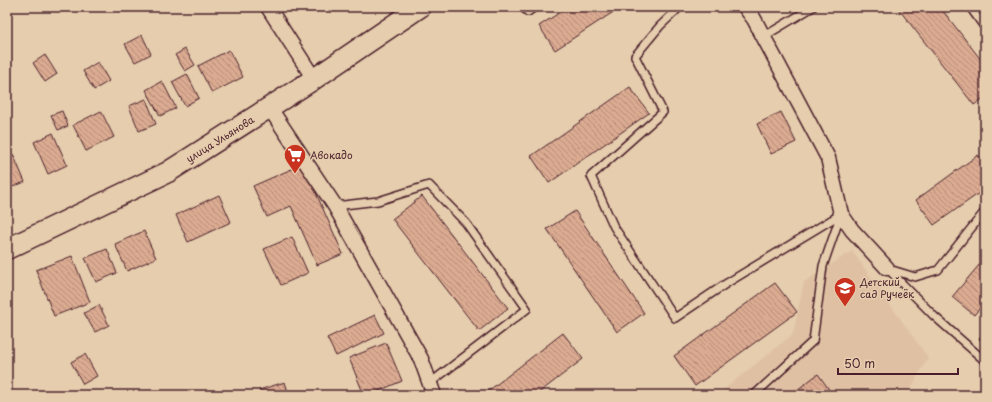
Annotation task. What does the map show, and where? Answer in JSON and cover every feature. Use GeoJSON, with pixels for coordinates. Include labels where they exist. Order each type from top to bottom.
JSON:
{"type":"FeatureCollection","features":[{"type":"Feature","properties":{"kind":"main road","name":"улица Ульянова"},"geometry":{"type":"LineString","coordinates":[[7,249],[168,172],[314,80],[420,7]]}},
{"type":"Feature","properties":{"kind":"street"},"geometry":{"type":"LineString","coordinates":[[268,7],[314,80]]}},
{"type":"Feature","properties":{"kind":"street"},"geometry":{"type":"LineString","coordinates":[[745,7],[764,37],[828,158],[841,214],[852,230],[887,268]]}},
{"type":"Feature","properties":{"kind":"street"},"geometry":{"type":"LineString","coordinates":[[270,108],[335,206],[421,359],[432,389]]}},
{"type":"Feature","properties":{"kind":"lane"},"geometry":{"type":"LineString","coordinates":[[522,7],[528,12],[535,7]]}},
{"type":"Feature","properties":{"kind":"lane"},"geometry":{"type":"LineString","coordinates":[[680,7],[660,26],[635,56],[663,112],[591,176],[614,227],[675,318],[727,283],[841,214]]}},
{"type":"Feature","properties":{"kind":"lane"},"geometry":{"type":"LineString","coordinates":[[764,37],[813,7]]}},
{"type":"Feature","properties":{"kind":"lane"},"geometry":{"type":"LineString","coordinates":[[970,7],[985,28]]}},
{"type":"Feature","properties":{"kind":"lane"},"geometry":{"type":"LineString","coordinates":[[335,206],[378,201],[429,185],[466,223],[527,309],[432,389]]}},
{"type":"Feature","properties":{"kind":"lane"},"geometry":{"type":"LineString","coordinates":[[887,268],[915,277],[938,270],[985,211]]}},
{"type":"Feature","properties":{"kind":"lane"},"geometry":{"type":"LineString","coordinates":[[754,395],[813,341],[823,266],[841,214]]}},
{"type":"Feature","properties":{"kind":"lane"},"geometry":{"type":"LineString","coordinates":[[887,268],[934,316],[985,361]]}},
{"type":"Feature","properties":{"kind":"shaded area","name":"Детский сад Ручеёк"},"geometry":{"type":"Polygon","coordinates":[[[852,251],[928,358],[907,395],[717,395],[793,334],[804,282],[852,251]]]}},
{"type":"Feature","properties":{"kind":"building"},"geometry":{"type":"Polygon","coordinates":[[[568,7],[621,7],[555,50],[539,26],[568,7]]]}},
{"type":"Feature","properties":{"kind":"building"},"geometry":{"type":"Polygon","coordinates":[[[897,7],[940,7],[985,65],[985,97],[974,105],[897,7]]]}},
{"type":"Feature","properties":{"kind":"building"},"geometry":{"type":"Polygon","coordinates":[[[142,35],[151,54],[135,62],[125,44],[142,35]]]}},
{"type":"Feature","properties":{"kind":"building"},"geometry":{"type":"Polygon","coordinates":[[[185,49],[195,65],[185,71],[175,55],[185,49]]]}},
{"type":"Feature","properties":{"kind":"building"},"geometry":{"type":"Polygon","coordinates":[[[229,50],[243,77],[212,93],[198,66],[229,50]]]}},
{"type":"Feature","properties":{"kind":"building"},"geometry":{"type":"Polygon","coordinates":[[[45,55],[57,74],[45,82],[33,63],[45,55]]]}},
{"type":"Feature","properties":{"kind":"building"},"geometry":{"type":"Polygon","coordinates":[[[98,62],[109,81],[94,90],[83,71],[98,62]]]}},
{"type":"Feature","properties":{"kind":"building"},"geometry":{"type":"Polygon","coordinates":[[[187,74],[199,98],[185,106],[172,82],[187,74]]]}},
{"type":"Feature","properties":{"kind":"building"},"geometry":{"type":"Polygon","coordinates":[[[162,81],[176,108],[160,116],[146,90],[162,81]]]}},
{"type":"Feature","properties":{"kind":"building"},"geometry":{"type":"Polygon","coordinates":[[[630,87],[649,113],[549,183],[531,156],[630,87]]]}},
{"type":"Feature","properties":{"kind":"building"},"geometry":{"type":"Polygon","coordinates":[[[146,99],[156,124],[139,131],[129,106],[146,99]]]}},
{"type":"Feature","properties":{"kind":"building"},"geometry":{"type":"Polygon","coordinates":[[[62,111],[68,126],[58,130],[51,115],[62,111]]]}},
{"type":"Feature","properties":{"kind":"building"},"geometry":{"type":"Polygon","coordinates":[[[101,111],[114,137],[86,151],[73,125],[101,111]]]}},
{"type":"Feature","properties":{"kind":"building"},"geometry":{"type":"Polygon","coordinates":[[[781,112],[796,142],[771,154],[757,124],[781,112]]]}},
{"type":"Feature","properties":{"kind":"building"},"geometry":{"type":"Polygon","coordinates":[[[53,133],[67,165],[48,174],[34,142],[53,133]]]}},
{"type":"Feature","properties":{"kind":"building"},"geometry":{"type":"Polygon","coordinates":[[[13,154],[25,182],[7,189],[7,157],[13,154]]]}},
{"type":"Feature","properties":{"kind":"building"},"geometry":{"type":"Polygon","coordinates":[[[978,155],[985,164],[985,189],[934,225],[916,200],[978,155]]]}},
{"type":"Feature","properties":{"kind":"building"},"geometry":{"type":"Polygon","coordinates":[[[303,164],[343,254],[317,265],[291,206],[267,217],[253,186],[303,164]]]}},
{"type":"Feature","properties":{"kind":"building"},"geometry":{"type":"Polygon","coordinates":[[[219,195],[231,222],[188,242],[176,215],[219,195]]]}},
{"type":"Feature","properties":{"kind":"building"},"geometry":{"type":"Polygon","coordinates":[[[422,196],[508,308],[479,331],[392,219],[422,196]]]}},
{"type":"Feature","properties":{"kind":"building"},"geometry":{"type":"Polygon","coordinates":[[[575,211],[644,313],[617,332],[547,229],[575,211]]]}},
{"type":"Feature","properties":{"kind":"building"},"geometry":{"type":"Polygon","coordinates":[[[144,231],[156,258],[127,271],[115,244],[144,231]]]}},
{"type":"Feature","properties":{"kind":"building"},"geometry":{"type":"Polygon","coordinates":[[[292,237],[308,273],[281,285],[264,249],[292,237]]]}},
{"type":"Feature","properties":{"kind":"building"},"geometry":{"type":"Polygon","coordinates":[[[107,249],[117,273],[96,282],[85,258],[107,249]]]}},
{"type":"Feature","properties":{"kind":"building"},"geometry":{"type":"Polygon","coordinates":[[[72,256],[90,302],[54,316],[36,270],[72,256]]]}},
{"type":"Feature","properties":{"kind":"building"},"geometry":{"type":"Polygon","coordinates":[[[985,258],[985,302],[974,315],[952,297],[985,258]]]}},
{"type":"Feature","properties":{"kind":"building"},"geometry":{"type":"Polygon","coordinates":[[[775,283],[797,312],[695,386],[674,356],[775,283]]]}},
{"type":"Feature","properties":{"kind":"building"},"geometry":{"type":"Polygon","coordinates":[[[99,305],[109,325],[95,332],[84,313],[99,305]]]}},
{"type":"Feature","properties":{"kind":"building"},"geometry":{"type":"Polygon","coordinates":[[[375,315],[384,333],[336,356],[327,338],[375,315]]]}},
{"type":"Feature","properties":{"kind":"building"},"geometry":{"type":"Polygon","coordinates":[[[985,330],[985,343],[979,339],[985,330]]]}},
{"type":"Feature","properties":{"kind":"building"},"geometry":{"type":"Polygon","coordinates":[[[563,333],[583,359],[536,395],[483,395],[563,333]]]}},
{"type":"Feature","properties":{"kind":"building"},"geometry":{"type":"Polygon","coordinates":[[[386,343],[402,381],[369,395],[364,395],[349,358],[386,343]]]}},
{"type":"Feature","properties":{"kind":"building"},"geometry":{"type":"Polygon","coordinates":[[[85,354],[97,376],[83,384],[71,362],[85,354]]]}},
{"type":"Feature","properties":{"kind":"building"},"geometry":{"type":"Polygon","coordinates":[[[818,374],[833,395],[795,395],[793,393],[818,374]]]}},
{"type":"Feature","properties":{"kind":"building"},"geometry":{"type":"Polygon","coordinates":[[[285,382],[289,395],[261,395],[259,390],[285,382]]]}},
{"type":"Feature","properties":{"kind":"building"},"geometry":{"type":"Polygon","coordinates":[[[985,383],[985,395],[975,395],[985,383]]]}},
{"type":"Feature","properties":{"kind":"place","name":"Авокадо"},"geometry":{"type":"Point","coordinates":[295,174]}},
{"type":"Feature","properties":{"kind":"place","name":"Детский сад Ручеёк"},"geometry":{"type":"Point","coordinates":[845,308]}}]}
